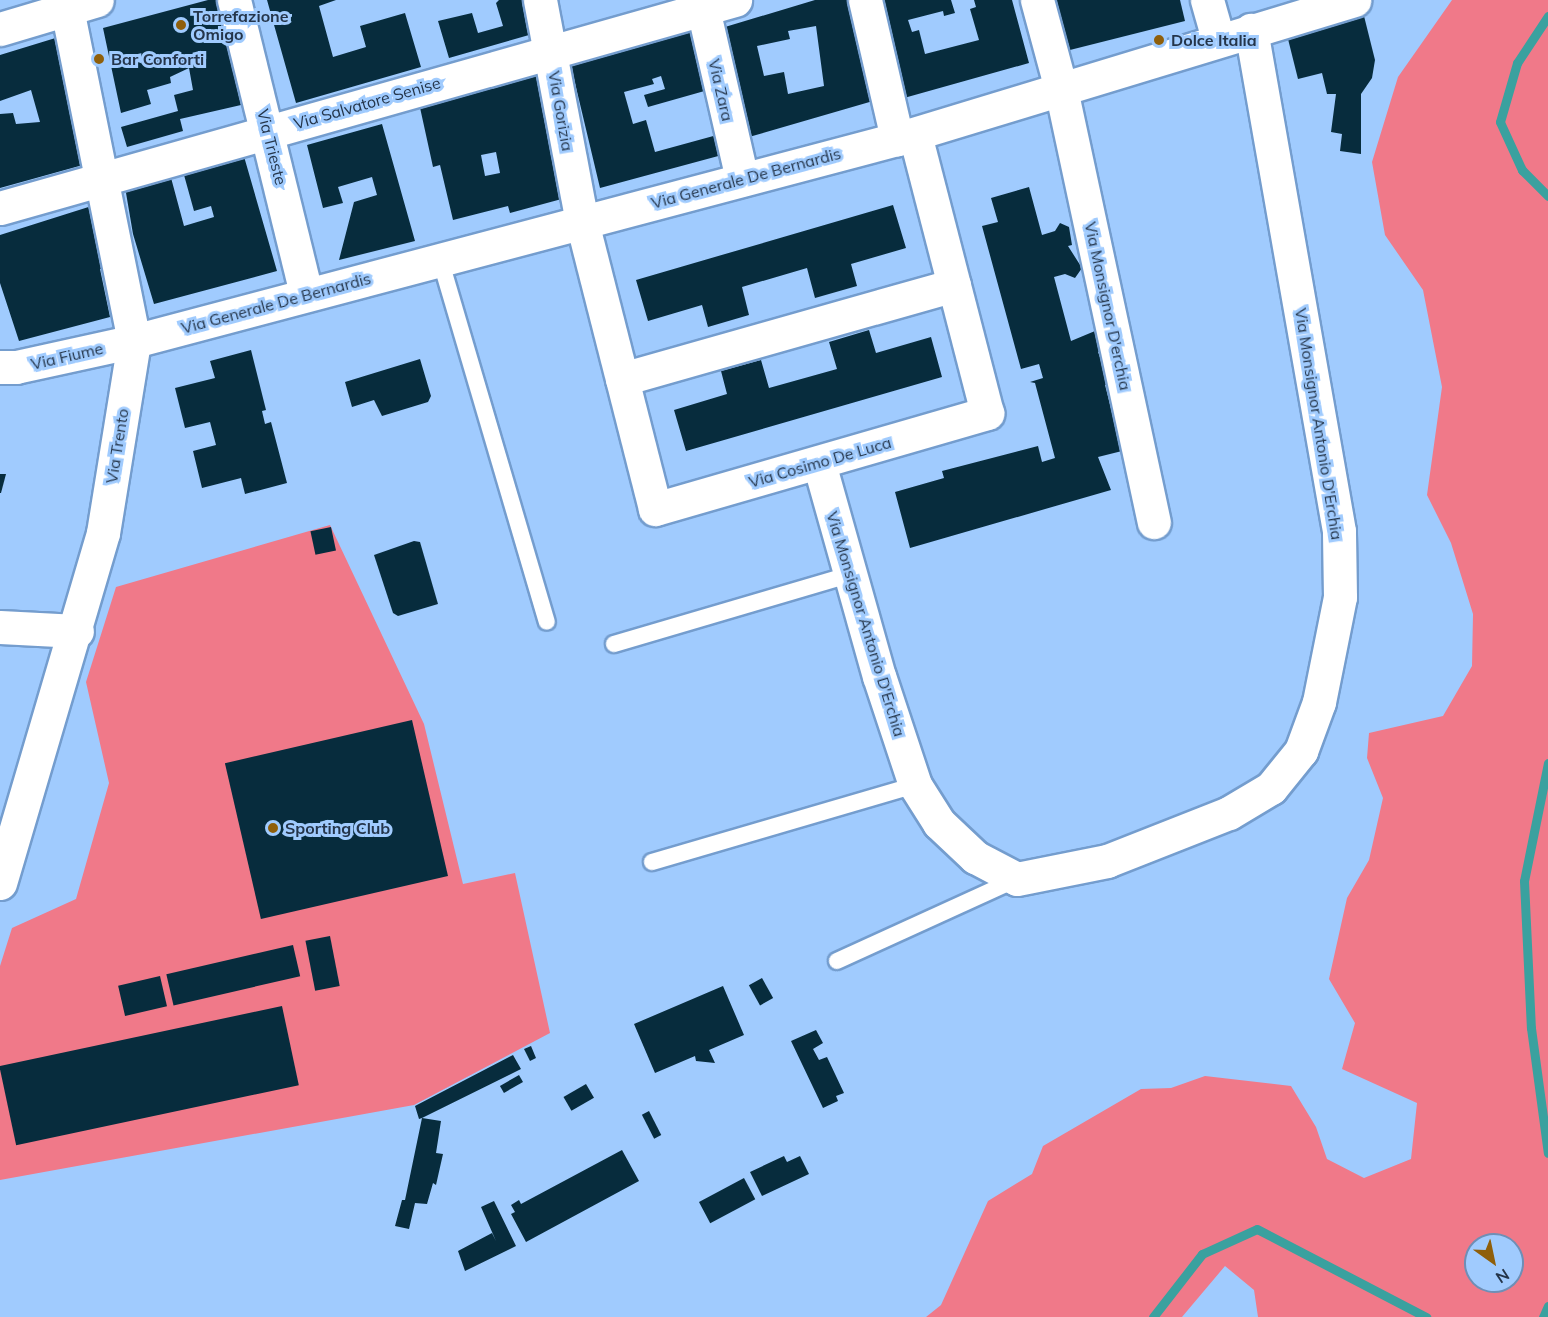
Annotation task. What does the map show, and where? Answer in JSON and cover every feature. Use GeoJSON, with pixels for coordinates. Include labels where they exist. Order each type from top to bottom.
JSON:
{"type":"FeatureCollection","features":[{"type":"Feature","properties":{"kind":"street","name":"Via Trieste"},"geometry":{"type":"LineString","coordinates":[[234,0],[269,132],[306,294]]}},
{"type":"Feature","properties":{"kind":"street","name":"Via Gorizia"},"geometry":{"type":"LineString","coordinates":[[540,0],[582,222]]}},
{"type":"Feature","properties":{"kind":"street","name":"Via Salvatore Senise"},"geometry":{"type":"LineString","coordinates":[[0,208],[102,181],[702,5],[735,0]]}},
{"type":"Feature","properties":{"kind":"street","name":"Via Cosimo De Luca"},"geometry":{"type":"LineString","coordinates":[[582,222],[655,509],[987,413],[954,285],[865,0]]}},
{"type":"Feature","properties":{"kind":"street","name":"Via Monsignor D'erchia"},"geometry":{"type":"LineString","coordinates":[[1037,0],[1061,89],[1154,522]]}},
{"type":"Feature","properties":{"kind":"street"},"geometry":{"type":"LineString","coordinates":[[1207,0],[1218,39]]}},
{"type":"Feature","properties":{"kind":"street","name":"Via Generale De Bernardis"},"geometry":{"type":"LineString","coordinates":[[134,341],[906,136],[1218,39],[1354,0]]}},
{"type":"Feature","properties":{"kind":"street"},"geometry":{"type":"LineString","coordinates":[[0,29],[77,3]]}},
{"type":"Feature","properties":{"kind":"street","name":"Via Trento"},"geometry":{"type":"LineString","coordinates":[[0,883],[77,632],[103,533],[134,341],[102,181],[77,3]]}},
{"type":"Feature","properties":{"kind":"street","name":"Via Zara"},"geometry":{"type":"LineString","coordinates":[[702,5],[742,179]]}},
{"type":"Feature","properties":{"kind":"street","name":"Via Monsignor Antonio D'Erchia"},"geometry":{"type":"LineString","coordinates":[[819,463],[849,575],[915,784],[939,823],[975,857],[1017,879],[1107,861],[1229,813],[1271,788],[1301,751],[1319,702],[1340,597],[1339,531],[1251,30]]}},
{"type":"Feature","properties":{"kind":"street"},"geometry":{"type":"LineString","coordinates":[[622,379],[954,285]]}},
{"type":"Feature","properties":{"kind":"street","name":"Via Fiume"},"geometry":{"type":"LineString","coordinates":[[0,367],[16,367],[134,341]]}},
{"type":"Feature","properties":{"kind":"street"},"geometry":{"type":"LineString","coordinates":[[0,627],[77,632]]}},
{"type":"Feature","properties":{"kind":"lane"},"geometry":{"type":"LineString","coordinates":[[440,259],[548,622]]}},
{"type":"Feature","properties":{"kind":"lane"},"geometry":{"type":"LineString","coordinates":[[614,644],[849,575]]}},
{"type":"Feature","properties":{"kind":"lane"},"geometry":{"type":"LineString","coordinates":[[652,862],[915,784]]}},
{"type":"Feature","properties":{"kind":"lane"},"geometry":{"type":"LineString","coordinates":[[837,961],[1017,879]]}},
{"type":"Feature","properties":{"kind":"shaded area"},"geometry":{"type":"Polygon","coordinates":[[[1452,0],[1548,0],[1548,1317],[1258,1317],[1254,1290],[1225,1266],[1182,1317],[926,1317],[941,1305],[988,1201],[1032,1174],[1043,1146],[1141,1089],[1171,1088],[1205,1076],[1291,1086],[1316,1127],[1327,1159],[1364,1178],[1411,1159],[1417,1103],[1342,1069],[1355,1023],[1329,979],[1347,898],[1369,860],[1383,798],[1367,758],[1369,733],[1443,716],[1472,666],[1473,614],[1451,543],[1427,495],[1442,387],[1423,290],[1385,235],[1372,162],[1398,77],[1452,0]]]}},
{"type":"Feature","properties":{"kind":"shaded area","name":"Sporting Club"},"geometry":{"type":"Polygon","coordinates":[[[330,525],[424,724],[463,884],[515,873],[550,1033],[414,1105],[0,1180],[0,966],[12,928],[76,899],[109,783],[86,682],[116,587],[330,525]]]}},
{"type":"Feature","properties":{"kind":"building"},"geometry":{"type":"Polygon","coordinates":[[[208,0],[217,0],[241,105],[180,119],[183,131],[127,147],[121,127],[178,111],[174,95],[193,90],[189,68],[170,77],[171,83],[147,90],[151,104],[121,113],[103,28],[208,0]]]}},
{"type":"Feature","properties":{"kind":"building"},"geometry":{"type":"Polygon","coordinates":[[[267,0],[336,0],[319,6],[333,57],[366,47],[360,26],[405,13],[421,67],[296,103],[267,0]]]}},
{"type":"Feature","properties":{"kind":"building"},"geometry":{"type":"Polygon","coordinates":[[[499,0],[528,0],[536,33],[449,58],[438,21],[472,13],[478,33],[503,26],[496,3],[499,0]]]}},
{"type":"Feature","properties":{"kind":"building"},"geometry":{"type":"Polygon","coordinates":[[[815,0],[849,0],[873,101],[749,137],[725,27],[815,0]],[[816,26],[788,31],[790,39],[757,46],[764,76],[784,72],[788,94],[824,86],[816,26]]]}},
{"type":"Feature","properties":{"kind":"building"},"geometry":{"type":"Polygon","coordinates":[[[876,0],[951,0],[955,13],[944,16],[943,11],[908,20],[912,32],[919,30],[925,54],[979,40],[970,9],[976,7],[974,0],[1012,0],[1029,63],[904,98],[876,0]]]}},
{"type":"Feature","properties":{"kind":"building"},"geometry":{"type":"Polygon","coordinates":[[[1048,0],[1180,0],[1185,21],[1058,53],[1048,0]]]}},
{"type":"Feature","properties":{"kind":"building"},"geometry":{"type":"Polygon","coordinates":[[[1364,16],[1375,60],[1372,78],[1361,94],[1361,154],[1340,151],[1342,134],[1331,132],[1336,94],[1327,94],[1322,73],[1298,79],[1287,35],[1364,16]]]}},
{"type":"Feature","properties":{"kind":"building"},"geometry":{"type":"Polygon","coordinates":[[[692,27],[708,90],[648,107],[644,95],[665,89],[661,76],[652,79],[654,84],[624,92],[633,124],[646,120],[655,152],[717,135],[722,155],[600,188],[570,62],[692,27]]]}},
{"type":"Feature","properties":{"kind":"building"},"geometry":{"type":"Polygon","coordinates":[[[62,36],[90,163],[0,188],[0,114],[13,113],[16,124],[40,122],[31,90],[0,101],[0,55],[62,36]]]}},
{"type":"Feature","properties":{"kind":"building"},"geometry":{"type":"Polygon","coordinates":[[[542,70],[569,197],[510,213],[508,206],[453,220],[440,165],[433,167],[419,103],[542,70]],[[496,152],[481,155],[485,176],[500,173],[496,152]]]}},
{"type":"Feature","properties":{"kind":"building"},"geometry":{"type":"Polygon","coordinates":[[[382,124],[415,241],[339,260],[354,202],[377,195],[372,177],[338,187],[343,203],[323,208],[307,145],[382,124]]]}},
{"type":"Feature","properties":{"kind":"building"},"geometry":{"type":"Polygon","coordinates":[[[243,153],[277,271],[154,304],[133,234],[125,187],[170,174],[184,226],[214,217],[211,206],[194,211],[184,175],[243,153]]]}},
{"type":"Feature","properties":{"kind":"building"},"geometry":{"type":"Polygon","coordinates":[[[1029,187],[1042,235],[1055,231],[1060,223],[1069,227],[1072,245],[1068,246],[1082,268],[1075,278],[1065,274],[1054,277],[1071,341],[1095,331],[1103,350],[1098,352],[1102,362],[1106,361],[1109,384],[1105,385],[1122,451],[1098,457],[1111,490],[910,548],[895,492],[944,478],[942,471],[1038,446],[1042,462],[1055,458],[1035,383],[1030,382],[1043,378],[1039,364],[1021,369],[982,226],[998,222],[991,198],[1029,187]]]}},
{"type":"Feature","properties":{"kind":"building"},"geometry":{"type":"Polygon","coordinates":[[[98,204],[112,267],[100,269],[110,317],[19,341],[0,283],[0,235],[98,204]]]}},
{"type":"Feature","properties":{"kind":"building"},"geometry":{"type":"Polygon","coordinates":[[[893,205],[906,248],[851,264],[857,286],[815,298],[807,268],[742,287],[749,315],[708,327],[702,305],[648,321],[636,280],[893,205]]]}},
{"type":"Feature","properties":{"kind":"building"},"geometry":{"type":"Polygon","coordinates":[[[869,330],[876,353],[931,337],[942,377],[686,451],[674,410],[727,394],[721,371],[761,360],[769,388],[837,369],[829,342],[869,330]]]}},
{"type":"Feature","properties":{"kind":"building"},"geometry":{"type":"Polygon","coordinates":[[[251,350],[266,410],[262,411],[265,424],[271,422],[287,483],[245,494],[241,478],[202,488],[193,451],[216,445],[210,422],[185,428],[175,388],[215,378],[210,361],[251,350]]]}},
{"type":"Feature","properties":{"kind":"building"},"geometry":{"type":"Polygon","coordinates":[[[420,359],[431,396],[428,402],[382,416],[374,400],[352,407],[345,382],[420,359]]]}},
{"type":"Feature","properties":{"kind":"building"},"geometry":{"type":"Polygon","coordinates":[[[0,474],[6,474],[1,493],[0,493],[0,474]]]}},
{"type":"Feature","properties":{"kind":"building"},"geometry":{"type":"Polygon","coordinates":[[[331,527],[336,550],[315,555],[310,531],[331,527]]]}},
{"type":"Feature","properties":{"kind":"building"},"geometry":{"type":"Polygon","coordinates":[[[414,541],[420,542],[438,604],[398,616],[393,613],[374,555],[414,541]]]}},
{"type":"Feature","properties":{"kind":"building"},"geometry":{"type":"Polygon","coordinates":[[[412,720],[448,876],[261,919],[225,763],[412,720]]]}},
{"type":"Feature","properties":{"kind":"building"},"geometry":{"type":"Polygon","coordinates":[[[330,936],[340,986],[315,991],[305,941],[330,936]]]}},
{"type":"Feature","properties":{"kind":"building"},"geometry":{"type":"Polygon","coordinates":[[[293,945],[300,976],[174,1005],[166,974],[293,945]]]}},
{"type":"Feature","properties":{"kind":"building"},"geometry":{"type":"Polygon","coordinates":[[[160,976],[167,1006],[125,1016],[118,986],[160,976]]]}},
{"type":"Feature","properties":{"kind":"building"},"geometry":{"type":"Polygon","coordinates":[[[762,978],[773,998],[760,1005],[749,985],[762,978]]]}},
{"type":"Feature","properties":{"kind":"building"},"geometry":{"type":"Polygon","coordinates":[[[723,986],[744,1035],[709,1050],[715,1063],[696,1061],[695,1056],[655,1073],[634,1024],[723,986]]]}},
{"type":"Feature","properties":{"kind":"building"},"geometry":{"type":"Polygon","coordinates":[[[282,1006],[299,1085],[16,1145],[0,1066],[282,1006]]]}},
{"type":"Feature","properties":{"kind":"building"},"geometry":{"type":"Polygon","coordinates":[[[816,1030],[823,1043],[813,1049],[819,1060],[827,1057],[844,1093],[836,1096],[838,1101],[823,1108],[791,1041],[816,1030]]]}},
{"type":"Feature","properties":{"kind":"building"},"geometry":{"type":"Polygon","coordinates":[[[531,1046],[536,1058],[530,1061],[524,1049],[531,1046]]]}},
{"type":"Feature","properties":{"kind":"building"},"geometry":{"type":"Polygon","coordinates":[[[513,1055],[521,1069],[419,1119],[415,1106],[513,1055]]]}},
{"type":"Feature","properties":{"kind":"building"},"geometry":{"type":"Polygon","coordinates":[[[519,1075],[523,1082],[504,1093],[500,1086],[519,1075]]]}},
{"type":"Feature","properties":{"kind":"building"},"geometry":{"type":"Polygon","coordinates":[[[586,1084],[594,1098],[571,1111],[563,1097],[586,1084]]]}},
{"type":"Feature","properties":{"kind":"building"},"geometry":{"type":"Polygon","coordinates":[[[649,1111],[661,1135],[654,1139],[642,1115],[649,1111]]]}},
{"type":"Feature","properties":{"kind":"building"},"geometry":{"type":"Polygon","coordinates":[[[422,1118],[441,1121],[436,1153],[443,1154],[436,1185],[433,1183],[427,1204],[415,1203],[409,1229],[395,1226],[402,1200],[405,1200],[422,1118]]]}},
{"type":"Feature","properties":{"kind":"building"},"geometry":{"type":"Polygon","coordinates":[[[622,1150],[639,1181],[526,1242],[511,1214],[515,1212],[511,1205],[519,1200],[521,1204],[622,1150]]]}},
{"type":"Feature","properties":{"kind":"building"},"geometry":{"type":"Polygon","coordinates":[[[784,1156],[787,1162],[800,1156],[809,1174],[762,1196],[750,1172],[784,1156]]]}},
{"type":"Feature","properties":{"kind":"building"},"geometry":{"type":"Polygon","coordinates":[[[744,1178],[755,1199],[710,1223],[699,1202],[744,1178]]]}},
{"type":"Feature","properties":{"kind":"building"},"geometry":{"type":"Polygon","coordinates":[[[494,1201],[516,1246],[465,1271],[458,1251],[492,1233],[496,1241],[481,1207],[494,1201]]]}},
{"type":"Feature","properties":{"kind":"waterway"},"geometry":{"type":"LineString","coordinates":[[1548,16],[1517,63],[1500,122],[1522,170],[1548,196]]}},
{"type":"Feature","properties":{"kind":"waterway"},"geometry":{"type":"LineString","coordinates":[[1548,763],[1524,881],[1531,1028],[1548,1153]]}},
{"type":"Feature","properties":{"kind":"waterway"},"geometry":{"type":"LineString","coordinates":[[1153,1317],[1202,1254],[1257,1229],[1426,1317]]}},
{"type":"Feature","properties":{"kind":"waterway"},"geometry":{"type":"LineString","coordinates":[[1543,1317],[1548,1306]]}},
{"type":"Feature","properties":{"kind":"place","name":"Torrefazione Omigo"},"geometry":{"type":"Point","coordinates":[181,25]}},
{"type":"Feature","properties":{"kind":"place","name":"Dolce Italia"},"geometry":{"type":"Point","coordinates":[1159,40]}},
{"type":"Feature","properties":{"kind":"place","name":"Bar Conforti"},"geometry":{"type":"Point","coordinates":[99,59]}},
{"type":"Feature","properties":{"kind":"place","name":"Sporting Club"},"geometry":{"type":"Point","coordinates":[273,828]}}]}
